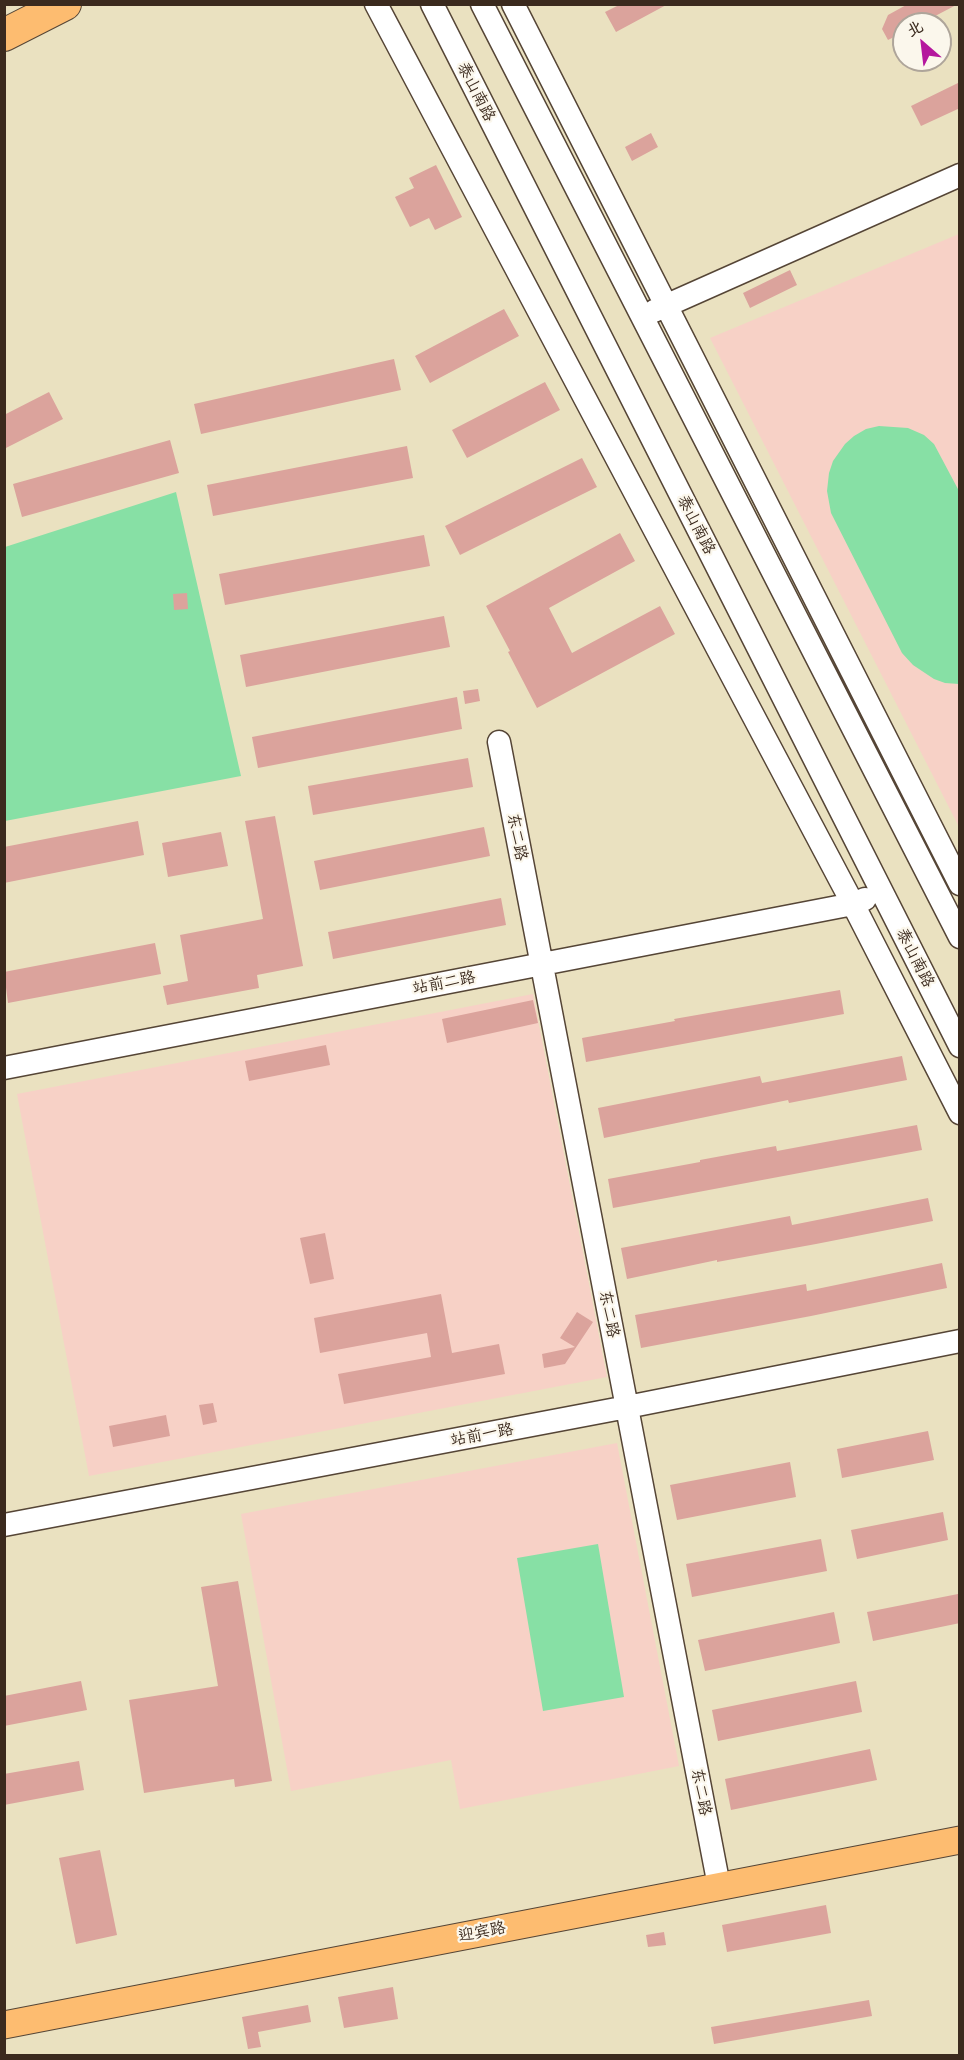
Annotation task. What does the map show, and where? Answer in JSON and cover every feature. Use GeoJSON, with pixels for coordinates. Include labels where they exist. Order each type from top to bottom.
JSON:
{"type":"FeatureCollection","features":[{"type":"Feature","properties":{"kind":"highway"},"geometry":{"type":"LineString","coordinates":[[4,18],[31,4]]}},
{"type":"Feature","properties":{"kind":"highway"},"geometry":{"type":"LineString","coordinates":[[4,35],[65,4]]}},
{"type":"Feature","properties":{"kind":"main road","name":"迎宾路"},"geometry":{"type":"LineString","coordinates":[[4,2025],[960,1840]]}},
{"type":"Feature","properties":{"kind":"street"},"geometry":{"type":"LineString","coordinates":[[376,4],[853,904],[960,1113]]}},
{"type":"Feature","properties":{"kind":"street","name":"泰山南路"},"geometry":{"type":"LineString","coordinates":[[432,4],[960,1046]]}},
{"type":"Feature","properties":{"kind":"street"},"geometry":{"type":"LineString","coordinates":[[482,4],[960,938]]}},
{"type":"Feature","properties":{"kind":"street"},"geometry":{"type":"LineString","coordinates":[[513,4],[960,884]]}},
{"type":"Feature","properties":{"kind":"street"},"geometry":{"type":"LineString","coordinates":[[641,315],[666,306],[960,175]]}},
{"type":"Feature","properties":{"kind":"street","name":"东二路"},"geometry":{"type":"LineString","coordinates":[[499,742],[719,1886]]}},
{"type":"Feature","properties":{"kind":"street","name":"站前二路"},"geometry":{"type":"LineString","coordinates":[[4,1068],[853,904],[882,892]]}},
{"type":"Feature","properties":{"kind":"street","name":"站前一路"},"geometry":{"type":"LineString","coordinates":[[4,1525],[627,1407],[960,1341]]}},
{"type":"Feature","properties":{"kind":"shaded area"},"geometry":{"type":"Polygon","coordinates":[[[959,234],[959,827],[710,338],[959,234]]]}},
{"type":"Feature","properties":{"kind":"shaded area"},"geometry":{"type":"Polygon","coordinates":[[[533,994],[607,1377],[89,1476],[17,1094],[533,994]]]}},
{"type":"Feature","properties":{"kind":"shaded area"},"geometry":{"type":"Polygon","coordinates":[[[617,1443],[679,1766],[460,1809],[451,1760],[291,1791],[241,1514],[617,1443]]]}},
{"type":"Feature","properties":{"kind":"green space"},"geometry":{"type":"Polygon","coordinates":[[[879,426],[908,428],[924,435],[934,444],[959,491],[959,684],[934,679],[913,665],[902,653],[831,513],[827,491],[833,461],[854,436],[866,429],[879,426]]]}},
{"type":"Feature","properties":{"kind":"green space"},"geometry":{"type":"Polygon","coordinates":[[[176,492],[241,776],[5,821],[5,547],[176,492]]]}},
{"type":"Feature","properties":{"kind":"green space"},"geometry":{"type":"Polygon","coordinates":[[[598,1544],[624,1697],[543,1711],[517,1558],[598,1544]]]}},
{"type":"Feature","properties":{"kind":"building"},"geometry":{"type":"Polygon","coordinates":[[[621,4],[668,4],[616,32],[605,12],[621,4]]]}},
{"type":"Feature","properties":{"kind":"building"},"geometry":{"type":"Polygon","coordinates":[[[908,4],[958,4],[943,12],[893,12],[908,4]]]}},
{"type":"Feature","properties":{"kind":"building"},"geometry":{"type":"Polygon","coordinates":[[[892,13],[892,38],[888,40],[882,29],[888,15],[892,13]]]}},
{"type":"Feature","properties":{"kind":"building"},"geometry":{"type":"Polygon","coordinates":[[[960,82],[960,108],[921,126],[911,106],[960,82]]]}},
{"type":"Feature","properties":{"kind":"building"},"geometry":{"type":"Polygon","coordinates":[[[651,133],[658,147],[632,161],[625,147],[651,133]]]}},
{"type":"Feature","properties":{"kind":"building"},"geometry":{"type":"Polygon","coordinates":[[[436,165],[462,217],[435,230],[429,218],[410,227],[395,197],[414,188],[409,178],[436,165]]]}},
{"type":"Feature","properties":{"kind":"building"},"geometry":{"type":"Polygon","coordinates":[[[790,270],[797,285],[750,308],[743,293],[790,270]]]}},
{"type":"Feature","properties":{"kind":"building"},"geometry":{"type":"Polygon","coordinates":[[[504,309],[519,336],[430,383],[415,356],[504,309]]]}},
{"type":"Feature","properties":{"kind":"building"},"geometry":{"type":"Polygon","coordinates":[[[394,359],[401,390],[201,434],[194,404],[394,359]]]}},
{"type":"Feature","properties":{"kind":"building"},"geometry":{"type":"Polygon","coordinates":[[[545,382],[560,410],[467,458],[452,430],[545,382]]]}},
{"type":"Feature","properties":{"kind":"building"},"geometry":{"type":"Polygon","coordinates":[[[49,392],[63,419],[4,449],[4,415],[49,392]]]}},
{"type":"Feature","properties":{"kind":"building"},"geometry":{"type":"Polygon","coordinates":[[[170,440],[179,473],[22,517],[13,484],[170,440]]]}},
{"type":"Feature","properties":{"kind":"building"},"geometry":{"type":"Polygon","coordinates":[[[407,446],[413,478],[213,516],[207,485],[407,446]]]}},
{"type":"Feature","properties":{"kind":"building"},"geometry":{"type":"Polygon","coordinates":[[[582,458],[597,487],[460,555],[445,526],[582,458]]]}},
{"type":"Feature","properties":{"kind":"building"},"geometry":{"type":"Polygon","coordinates":[[[620,533],[635,561],[549,608],[572,653],[660,606],[675,634],[537,708],[486,606],[620,533]]]}},
{"type":"Feature","properties":{"kind":"building"},"geometry":{"type":"Polygon","coordinates":[[[424,535],[430,566],[225,605],[219,574],[424,535]]]}},
{"type":"Feature","properties":{"kind":"building"},"geometry":{"type":"Polygon","coordinates":[[[187,593],[188,609],[174,610],[173,594],[187,593]]]}},
{"type":"Feature","properties":{"kind":"building"},"geometry":{"type":"Polygon","coordinates":[[[444,616],[450,647],[246,687],[240,655],[444,616]]]}},
{"type":"Feature","properties":{"kind":"building"},"geometry":{"type":"Polygon","coordinates":[[[478,689],[480,701],[465,704],[463,691],[478,689]]]}},
{"type":"Feature","properties":{"kind":"building"},"geometry":{"type":"Polygon","coordinates":[[[457,697],[462,729],[258,768],[252,737],[457,697]]]}},
{"type":"Feature","properties":{"kind":"building"},"geometry":{"type":"Polygon","coordinates":[[[468,758],[473,787],[313,815],[308,786],[468,758]]]}},
{"type":"Feature","properties":{"kind":"building"},"geometry":{"type":"Polygon","coordinates":[[[275,816],[303,966],[257,975],[259,988],[167,1005],[163,986],[188,981],[180,935],[263,919],[245,821],[275,816]]]}},
{"type":"Feature","properties":{"kind":"building"},"geometry":{"type":"Polygon","coordinates":[[[138,821],[144,855],[4,883],[4,847],[138,821]]]}},
{"type":"Feature","properties":{"kind":"building"},"geometry":{"type":"Polygon","coordinates":[[[484,827],[490,856],[320,890],[314,861],[484,827]]]}},
{"type":"Feature","properties":{"kind":"building"},"geometry":{"type":"Polygon","coordinates":[[[221,832],[228,866],[168,877],[162,843],[221,832]]]}},
{"type":"Feature","properties":{"kind":"building"},"geometry":{"type":"Polygon","coordinates":[[[501,898],[506,925],[333,959],[328,932],[501,898]]]}},
{"type":"Feature","properties":{"kind":"building"},"geometry":{"type":"Polygon","coordinates":[[[155,943],[161,974],[8,1003],[4,972],[155,943]]]}},
{"type":"Feature","properties":{"kind":"building"},"geometry":{"type":"Polygon","coordinates":[[[840,990],[844,1014],[586,1062],[582,1038],[675,1021],[674,1019],[840,990]]]}},
{"type":"Feature","properties":{"kind":"building"},"geometry":{"type":"Polygon","coordinates":[[[533,1000],[538,1023],[447,1043],[442,1019],[533,1000]]]}},
{"type":"Feature","properties":{"kind":"building"},"geometry":{"type":"Polygon","coordinates":[[[326,1045],[330,1065],[249,1081],[245,1061],[326,1045]]]}},
{"type":"Feature","properties":{"kind":"building"},"geometry":{"type":"Polygon","coordinates":[[[902,1056],[907,1080],[789,1103],[788,1100],[604,1138],[598,1108],[760,1076],[762,1083],[902,1056]]]}},
{"type":"Feature","properties":{"kind":"building"},"geometry":{"type":"Polygon","coordinates":[[[917,1125],[922,1150],[613,1208],[608,1179],[776,1146],[777,1151],[917,1125]]]}},
{"type":"Feature","properties":{"kind":"building"},"geometry":{"type":"Polygon","coordinates":[[[928,1198],[933,1221],[717,1262],[717,1260],[627,1279],[621,1248],[790,1216],[792,1225],[928,1198]]]}},
{"type":"Feature","properties":{"kind":"building"},"geometry":{"type":"Polygon","coordinates":[[[325,1233],[334,1279],[310,1284],[300,1238],[325,1233]]]}},
{"type":"Feature","properties":{"kind":"building"},"geometry":{"type":"Polygon","coordinates":[[[942,1263],[947,1288],[641,1348],[635,1315],[806,1284],[807,1291],[942,1263]]]}},
{"type":"Feature","properties":{"kind":"building"},"geometry":{"type":"Polygon","coordinates":[[[441,1294],[452,1353],[499,1344],[505,1374],[344,1404],[338,1374],[431,1357],[427,1333],[320,1353],[314,1318],[441,1294]]]}},
{"type":"Feature","properties":{"kind":"building"},"geometry":{"type":"Polygon","coordinates":[[[577,1312],[593,1322],[565,1364],[544,1368],[542,1354],[575,1347],[560,1338],[577,1312]]]}},
{"type":"Feature","properties":{"kind":"building"},"geometry":{"type":"Polygon","coordinates":[[[213,1403],[217,1422],[203,1425],[199,1405],[213,1403]]]}},
{"type":"Feature","properties":{"kind":"building"},"geometry":{"type":"Polygon","coordinates":[[[166,1415],[170,1436],[113,1447],[109,1426],[166,1415]]]}},
{"type":"Feature","properties":{"kind":"building"},"geometry":{"type":"Polygon","coordinates":[[[928,1431],[934,1460],[842,1478],[837,1449],[928,1431]]]}},
{"type":"Feature","properties":{"kind":"building"},"geometry":{"type":"Polygon","coordinates":[[[790,1462],[796,1497],[677,1520],[670,1485],[790,1462]]]}},
{"type":"Feature","properties":{"kind":"building"},"geometry":{"type":"Polygon","coordinates":[[[943,1512],[948,1540],[857,1559],[851,1530],[943,1512]]]}},
{"type":"Feature","properties":{"kind":"building"},"geometry":{"type":"Polygon","coordinates":[[[821,1539],[827,1571],[692,1597],[686,1564],[821,1539]]]}},
{"type":"Feature","properties":{"kind":"building"},"geometry":{"type":"Polygon","coordinates":[[[238,1581],[272,1781],[235,1787],[234,1779],[144,1793],[129,1700],[218,1686],[201,1587],[238,1581]]]}},
{"type":"Feature","properties":{"kind":"building"},"geometry":{"type":"Polygon","coordinates":[[[958,1594],[960,1623],[873,1641],[867,1612],[958,1594]]]}},
{"type":"Feature","properties":{"kind":"building"},"geometry":{"type":"Polygon","coordinates":[[[834,1612],[840,1643],[705,1671],[698,1640],[834,1612]]]}},
{"type":"Feature","properties":{"kind":"building"},"geometry":{"type":"Polygon","coordinates":[[[81,1681],[87,1710],[4,1726],[4,1696],[81,1681]]]}},
{"type":"Feature","properties":{"kind":"building"},"geometry":{"type":"Polygon","coordinates":[[[856,1681],[862,1712],[718,1741],[712,1710],[856,1681]]]}},
{"type":"Feature","properties":{"kind":"building"},"geometry":{"type":"Polygon","coordinates":[[[870,1749],[877,1780],[731,1810],[725,1779],[870,1749]]]}},
{"type":"Feature","properties":{"kind":"building"},"geometry":{"type":"Polygon","coordinates":[[[79,1761],[84,1790],[4,1805],[4,1774],[79,1761]]]}},
{"type":"Feature","properties":{"kind":"building"},"geometry":{"type":"Polygon","coordinates":[[[100,1850],[117,1935],[76,1944],[59,1858],[100,1850]]]}},
{"type":"Feature","properties":{"kind":"building"},"geometry":{"type":"Polygon","coordinates":[[[826,1905],[831,1933],[727,1952],[722,1925],[826,1905]]]}},
{"type":"Feature","properties":{"kind":"building"},"geometry":{"type":"Polygon","coordinates":[[[664,1932],[666,1945],[648,1947],[646,1935],[664,1932]]]}},
{"type":"Feature","properties":{"kind":"building"},"geometry":{"type":"Polygon","coordinates":[[[393,1987],[398,2019],[344,2028],[338,1997],[393,1987]]]}},
{"type":"Feature","properties":{"kind":"building"},"geometry":{"type":"Polygon","coordinates":[[[869,2000],[872,2016],[714,2044],[711,2027],[869,2000]]]}},
{"type":"Feature","properties":{"kind":"building"},"geometry":{"type":"Polygon","coordinates":[[[308,2005],[311,2022],[258,2032],[261,2047],[248,2049],[242,2017],[308,2005]]]}}]}
